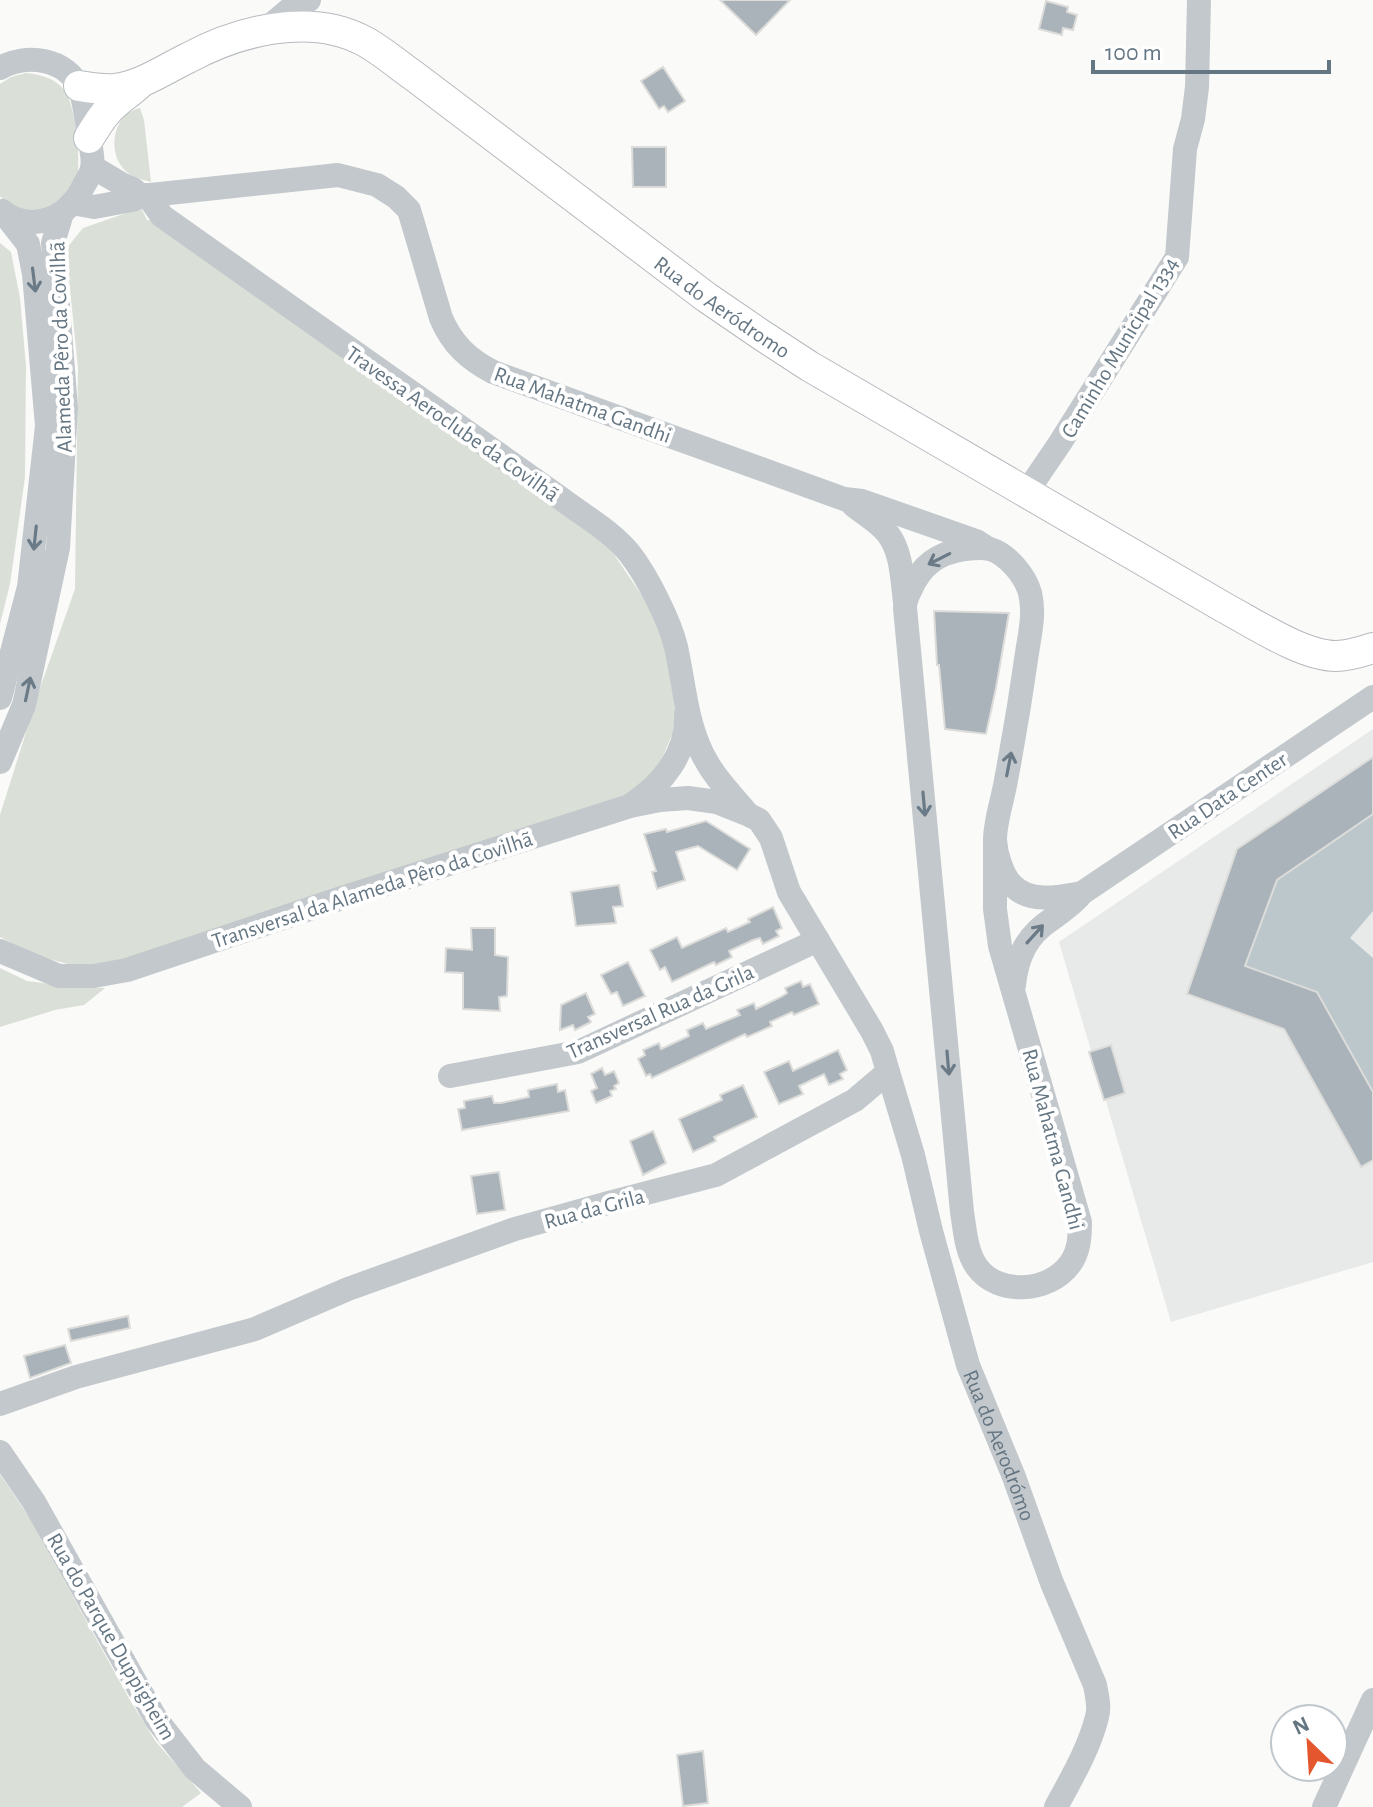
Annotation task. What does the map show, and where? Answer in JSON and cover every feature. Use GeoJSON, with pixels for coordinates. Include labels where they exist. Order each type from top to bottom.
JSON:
{"type":"FeatureCollection","features":[{"type":"Feature","properties":{"kind":"main road","name":"Rua do Aeródromo"},"geometry":{"type":"LineString","coordinates":[[79,86],[117,89],[141,82],[205,48],[264,31],[311,26],[364,41],[694,288],[809,366],[1225,608],[1291,643],[1334,656],[1373,648]]}},
{"type":"Feature","properties":{"kind":"main road"},"geometry":{"type":"LineString","coordinates":[[91,153],[101,118],[141,82]]}},
{"type":"Feature","properties":{"kind":"street"},"geometry":{"type":"LineString","coordinates":[[264,31],[291,8],[309,0]]}},
{"type":"Feature","properties":{"kind":"street","name":"Caminho Municipal 1334"},"geometry":{"type":"LineString","coordinates":[[1026,493],[1177,257],[1185,149],[1197,87],[1199,0]]}},
{"type":"Feature","properties":{"kind":"street"},"geometry":{"type":"LineString","coordinates":[[0,68],[10,62],[39,59],[62,67],[79,86],[91,153],[123,185],[144,195]]}},
{"type":"Feature","properties":{"kind":"street","name":"Alameda Pêro da Covilhã"},"geometry":{"type":"LineString","coordinates":[[0,762],[24,705],[58,548],[66,408],[53,243],[67,208],[79,196],[91,153]]}},
{"type":"Feature","properties":{"kind":"street","name":"Rua Mahatma Gandhi"},"geometry":{"type":"LineString","coordinates":[[1,210],[12,218],[37,223],[59,216],[67,208],[94,207],[144,195],[338,175],[377,185],[409,210],[441,318],[458,347],[472,361],[493,372],[844,499],[862,501],[976,541],[1004,556],[1017,569],[1030,590],[1033,615],[995,841],[995,909],[1000,946],[1080,1222],[1080,1242],[1070,1264],[1054,1279],[1033,1287],[1012,1287],[989,1279],[975,1265],[969,1248],[964,1224],[898,554],[888,534],[844,499]]}},
{"type":"Feature","properties":{"kind":"street","name":"Travessa Aeroclube da Covilhã"},"geometry":{"type":"LineString","coordinates":[[144,195],[162,216],[196,242],[608,533],[629,553],[660,607],[675,643],[686,704],[690,751],[747,814]]}},
{"type":"Feature","properties":{"kind":"street","name":"Alameda Pêro da Covilhã"},"geometry":{"type":"LineString","coordinates":[[0,698],[29,587],[47,426],[34,274],[28,244],[1,210]]}},
{"type":"Feature","properties":{"kind":"street"},"geometry":{"type":"LineString","coordinates":[[905,602],[921,569],[931,561],[959,550],[990,549]]}},
{"type":"Feature","properties":{"kind":"street","name":"Rua Data Center"},"geometry":{"type":"LineString","coordinates":[[1013,991],[1016,966],[1028,941],[1082,893],[1373,697]]}},
{"type":"Feature","properties":{"kind":"street"},"geometry":{"type":"LineString","coordinates":[[630,806],[644,797],[690,751],[700,770],[688,798]]}},
{"type":"Feature","properties":{"kind":"street","name":"Transversal da Alameda Pêro da Covilhã"},"geometry":{"type":"LineString","coordinates":[[0,951],[59,976],[94,976],[127,970],[630,806],[688,798],[717,802],[747,814]]}},
{"type":"Feature","properties":{"kind":"street"},"geometry":{"type":"LineString","coordinates":[[747,814],[759,820],[771,838],[789,892],[872,1031],[888,1072]]}},
{"type":"Feature","properties":{"kind":"street","name":"Rua Data Center"},"geometry":{"type":"LineString","coordinates":[[995,841],[1003,872],[1012,886],[1023,893],[1048,899],[1082,893]]}},
{"type":"Feature","properties":{"kind":"street","name":"Transversal Rua da Grila"},"geometry":{"type":"LineString","coordinates":[[450,1076],[578,1052],[818,940]]}},
{"type":"Feature","properties":{"kind":"street","name":"Rua da Grila"},"geometry":{"type":"LineString","coordinates":[[0,1404],[76,1377],[255,1329],[348,1289],[515,1229],[716,1175],[855,1100],[888,1072]]}},
{"type":"Feature","properties":{"kind":"street","name":"Rua do Aerodrómo"},"geometry":{"type":"LineString","coordinates":[[888,1072],[968,1365],[1095,1685],[1097,1716],[1081,1759],[1056,1807]]}},
{"type":"Feature","properties":{"kind":"street","name":"Rua do Parque Duppigheim"},"geometry":{"type":"LineString","coordinates":[[0,1452],[34,1502],[156,1719],[195,1769],[240,1807]]}},
{"type":"Feature","properties":{"kind":"street"},"geometry":{"type":"LineString","coordinates":[[1324,1807],[1373,1700]]}},
{"type":"Feature","properties":{"kind":"shaded area"},"geometry":{"type":"Polygon","coordinates":[[[26,73],[48,78],[65,91],[73,111],[78,143],[78,175],[72,195],[33,215],[6,204],[0,196],[0,84],[26,73]]]}},
{"type":"Feature","properties":{"kind":"shaded area"},"geometry":{"type":"Polygon","coordinates":[[[140,108],[151,182],[125,170],[115,150],[119,124],[131,111],[140,108]]]}},
{"type":"Feature","properties":{"kind":"shaded area"},"geometry":{"type":"Polygon","coordinates":[[[141,208],[147,220],[172,220],[609,547],[659,621],[678,689],[673,732],[656,773],[641,795],[89,970],[35,955],[0,937],[0,815],[75,589],[78,368],[66,249],[83,228],[141,208]]]}},
{"type":"Feature","properties":{"kind":"shaded area"},"geometry":{"type":"Polygon","coordinates":[[[0,243],[11,252],[20,298],[26,366],[25,477],[10,584],[0,624],[0,243]]]}},
{"type":"Feature","properties":{"kind":"shaded area"},"geometry":{"type":"Polygon","coordinates":[[[1373,729],[1373,1262],[1171,1322],[1059,942],[1373,729]]]}},
{"type":"Feature","properties":{"kind":"shaded area"},"geometry":{"type":"Polygon","coordinates":[[[1373,814],[1373,911],[1350,938],[1373,958],[1373,1092],[1317,992],[1245,966],[1277,880],[1373,814]]]}},
{"type":"Feature","properties":{"kind":"shaded area"},"geometry":{"type":"Polygon","coordinates":[[[0,968],[27,981],[105,988],[84,1005],[55,1010],[0,1027],[0,968]]]}},
{"type":"Feature","properties":{"kind":"shaded area"},"geometry":{"type":"Polygon","coordinates":[[[0,1474],[29,1517],[156,1742],[201,1793],[182,1807],[0,1807],[0,1474]]]}},
{"type":"Feature","properties":{"kind":"building"},"geometry":{"type":"Polygon","coordinates":[[[720,0],[790,0],[756,35],[720,0]]]}},
{"type":"Feature","properties":{"kind":"building"},"geometry":{"type":"Polygon","coordinates":[[[1046,1],[1068,7],[1067,12],[1077,15],[1073,30],[1063,28],[1062,35],[1039,29],[1046,1]]]}},
{"type":"Feature","properties":{"kind":"building"},"geometry":{"type":"Polygon","coordinates":[[[663,67],[685,101],[668,112],[664,106],[659,109],[641,81],[663,67]]]}},
{"type":"Feature","properties":{"kind":"building"},"geometry":{"type":"Polygon","coordinates":[[[632,147],[666,147],[666,187],[633,187],[632,147]]]}},
{"type":"Feature","properties":{"kind":"building"},"geometry":{"type":"Polygon","coordinates":[[[934,611],[1009,613],[986,734],[945,729],[934,611]]]}},
{"type":"Feature","properties":{"kind":"building"},"geometry":{"type":"Polygon","coordinates":[[[1373,757],[1373,814],[1277,880],[1245,966],[1317,992],[1373,1092],[1373,1160],[1361,1167],[1284,1029],[1187,994],[1237,849],[1373,757]]]}},
{"type":"Feature","properties":{"kind":"building"},"geometry":{"type":"Polygon","coordinates":[[[706,821],[750,849],[737,870],[698,846],[676,852],[685,880],[657,889],[652,872],[656,871],[644,834],[666,829],[667,832],[706,821]]]}},
{"type":"Feature","properties":{"kind":"building"},"geometry":{"type":"Polygon","coordinates":[[[619,885],[623,906],[613,907],[616,923],[576,926],[571,892],[619,885]]]}},
{"type":"Feature","properties":{"kind":"building"},"geometry":{"type":"Polygon","coordinates":[[[773,907],[782,928],[776,931],[779,936],[763,944],[760,938],[753,940],[729,951],[732,957],[672,982],[665,967],[660,970],[650,950],[677,937],[682,948],[726,928],[728,932],[773,907]]]}},
{"type":"Feature","properties":{"kind":"building"},"geometry":{"type":"Polygon","coordinates":[[[471,928],[495,928],[495,955],[508,957],[507,996],[499,997],[500,1011],[463,1009],[463,973],[445,972],[446,948],[472,950],[471,928]]]}},
{"type":"Feature","properties":{"kind":"building"},"geometry":{"type":"Polygon","coordinates":[[[628,962],[645,996],[623,1006],[617,992],[611,994],[601,975],[628,962]]]}},
{"type":"Feature","properties":{"kind":"building"},"geometry":{"type":"Polygon","coordinates":[[[801,981],[803,987],[810,984],[819,1004],[794,1015],[792,1012],[770,1022],[772,1026],[747,1037],[745,1034],[652,1078],[650,1074],[646,1076],[638,1059],[645,1055],[643,1050],[659,1043],[661,1049],[689,1036],[687,1030],[703,1023],[706,1029],[740,1015],[737,1010],[754,1003],[756,1009],[781,997],[787,993],[785,988],[801,981]]]}},
{"type":"Feature","properties":{"kind":"building"},"geometry":{"type":"Polygon","coordinates":[[[586,993],[595,1014],[588,1017],[591,1022],[575,1030],[573,1025],[560,1030],[561,1005],[586,993]]]}},
{"type":"Feature","properties":{"kind":"building"},"geometry":{"type":"Polygon","coordinates":[[[1111,1045],[1125,1093],[1104,1100],[1089,1052],[1111,1045]]]}},
{"type":"Feature","properties":{"kind":"building"},"geometry":{"type":"Polygon","coordinates":[[[838,1050],[847,1070],[840,1074],[843,1079],[829,1085],[824,1074],[799,1086],[803,1094],[779,1104],[764,1072],[789,1061],[793,1071],[838,1050]]]}},
{"type":"Feature","properties":{"kind":"building"},"geometry":{"type":"Polygon","coordinates":[[[602,1068],[605,1075],[614,1071],[619,1083],[614,1086],[616,1089],[610,1091],[612,1096],[596,1103],[591,1091],[597,1088],[591,1074],[602,1068]]]}},
{"type":"Feature","properties":{"kind":"building"},"geometry":{"type":"Polygon","coordinates":[[[557,1084],[558,1092],[565,1090],[569,1111],[462,1130],[458,1109],[465,1108],[464,1101],[492,1096],[494,1103],[501,1103],[529,1097],[528,1090],[557,1084]]]}},
{"type":"Feature","properties":{"kind":"building"},"geometry":{"type":"Polygon","coordinates":[[[743,1085],[757,1117],[714,1137],[716,1141],[693,1152],[679,1119],[722,1100],[720,1095],[743,1085]]]}},
{"type":"Feature","properties":{"kind":"building"},"geometry":{"type":"Polygon","coordinates":[[[653,1131],[666,1163],[643,1175],[630,1141],[653,1131]]]}},
{"type":"Feature","properties":{"kind":"building"},"geometry":{"type":"Polygon","coordinates":[[[499,1172],[505,1210],[477,1214],[471,1176],[499,1172]]]}},
{"type":"Feature","properties":{"kind":"building"},"geometry":{"type":"Polygon","coordinates":[[[128,1316],[130,1328],[71,1341],[68,1329],[128,1316]]]}},
{"type":"Feature","properties":{"kind":"building"},"geometry":{"type":"Polygon","coordinates":[[[65,1345],[71,1363],[30,1378],[24,1356],[65,1345]]]}},
{"type":"Feature","properties":{"kind":"building"},"geometry":{"type":"Polygon","coordinates":[[[703,1751],[708,1803],[683,1806],[677,1755],[703,1751]]]}}]}
